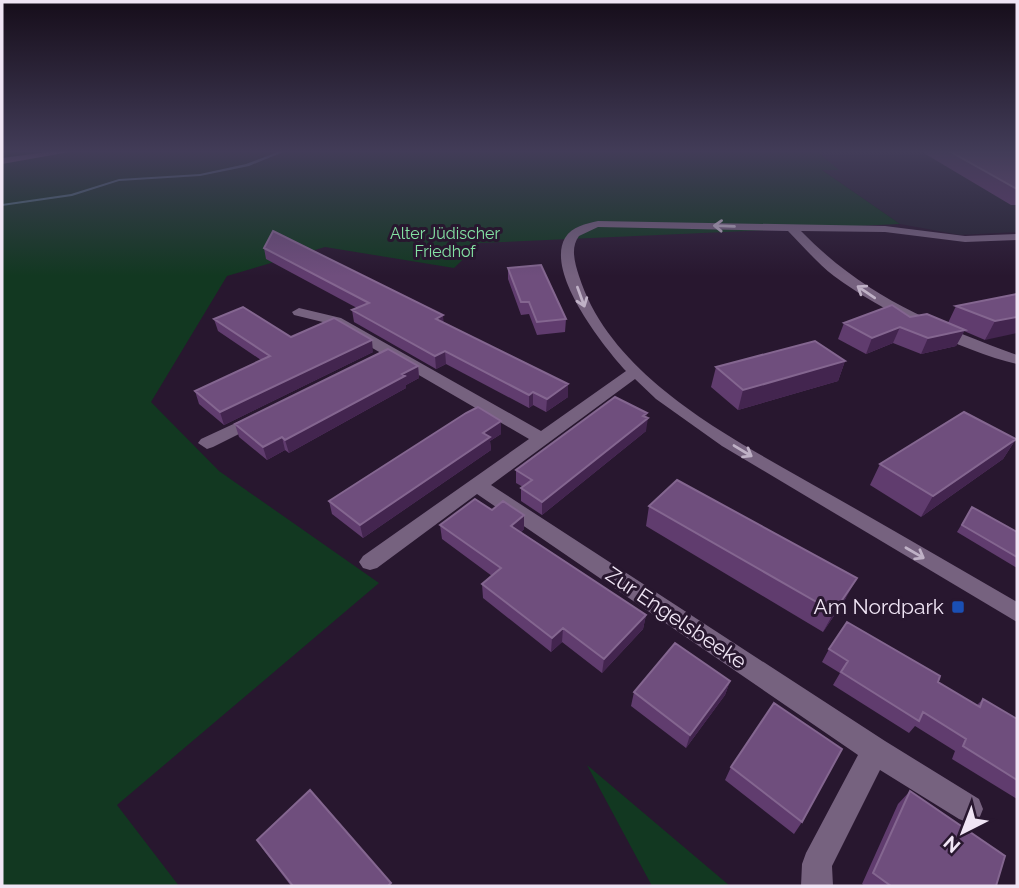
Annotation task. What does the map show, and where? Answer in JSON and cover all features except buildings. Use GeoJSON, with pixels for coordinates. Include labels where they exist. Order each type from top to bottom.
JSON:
{"type":"FeatureCollection","features":[{"type":"Feature","properties":{"kind":"street"},"geometry":{"type":"LineString","coordinates":[[1017,237],[965,239],[904,230],[613,223],[598,224],[574,232],[570,238],[568,259],[585,308],[636,371],[714,434],[1017,613]]}},
{"type":"Feature","properties":{"kind":"street"},"geometry":{"type":"LineString","coordinates":[[792,228],[823,261],[873,297],[971,343],[1017,359]]}},
{"type":"Feature","properties":{"kind":"street"},"geometry":{"type":"LineString","coordinates":[[299,312],[336,321],[384,355],[542,439]]}},
{"type":"Feature","properties":{"kind":"street"},"geometry":{"type":"LineString","coordinates":[[370,562],[636,371]]}},
{"type":"Feature","properties":{"kind":"street"},"geometry":{"type":"LineString","coordinates":[[207,443],[268,413]]}},
{"type":"Feature","properties":{"kind":"street","name":"Zur Engelsbeeke"},"geometry":{"type":"LineString","coordinates":[[477,485],[875,751],[969,809]]}},
{"type":"Feature","properties":{"kind":"street"},"geometry":{"type":"LineString","coordinates":[[817,886],[817,864],[875,751]]}},
{"type":"Feature","properties":{"kind":"shaded area"},"geometry":{"type":"Polygon","coordinates":[[[856,193],[1017,193],[1017,232],[960,235],[900,224],[856,193]]]}},
{"type":"Feature","properties":{"kind":"green space","name":"Alter Jüdischer Friedhof"},"geometry":{"type":"Polygon","coordinates":[[[2,193],[856,193],[900,224],[480,243],[454,268],[325,247],[227,276],[151,402],[219,471],[379,583],[117,805],[179,886],[2,886],[2,193]]]}},
{"type":"Feature","properties":{"kind":"green space"},"geometry":{"type":"Polygon","coordinates":[[[587,765],[730,886],[652,886],[587,765]]]}},
{"type":"Feature","properties":{"kind":"waterway"},"geometry":{"type":"LineString","coordinates":[[2,205],[77,193]]}},
{"type":"Feature","properties":{"kind":"place","name":"Am Nordpark"},"geometry":{"type":"Point","coordinates":[958,607]}}]}
